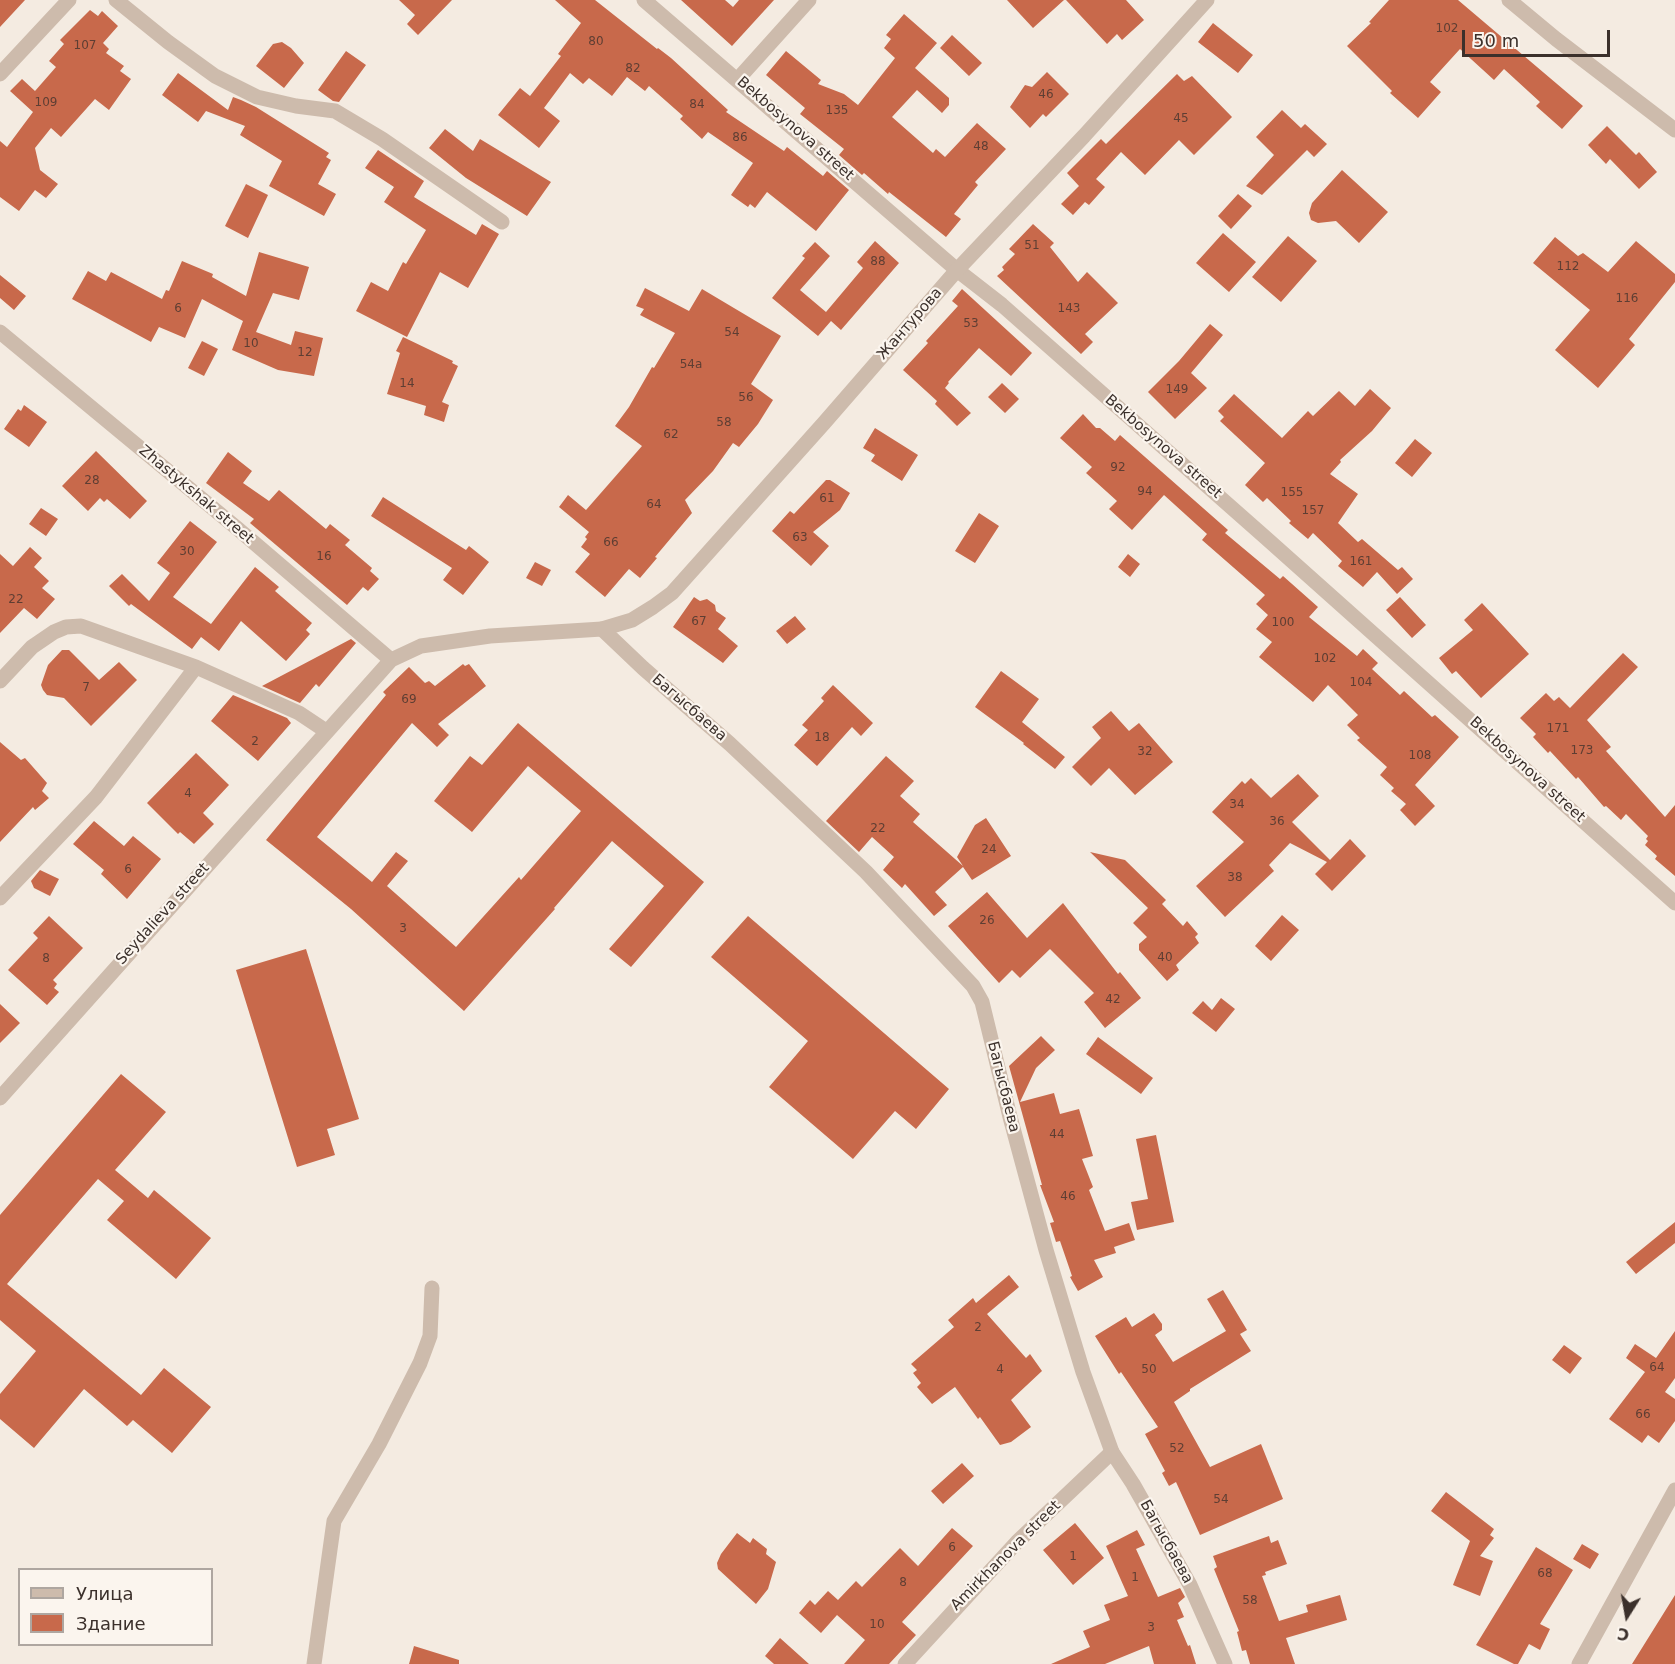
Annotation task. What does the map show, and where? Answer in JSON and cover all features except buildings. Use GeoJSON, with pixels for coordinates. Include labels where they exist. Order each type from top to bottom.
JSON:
{"type":"FeatureCollection","features":[{"type":"Feature","properties":{"kind":"street"},"geometry":{"type":"LineString","coordinates":[[0,74],[69,0]]}},
{"type":"Feature","properties":{"kind":"street"},"geometry":{"type":"LineString","coordinates":[[116,0],[215,76],[257,98],[335,111],[382,139],[502,222]]}},
{"type":"Feature","properties":{"kind":"street","name":"Bekbosynova street"},"geometry":{"type":"LineString","coordinates":[[644,0],[1010,313],[1675,903]]}},
{"type":"Feature","properties":{"kind":"street"},"geometry":{"type":"LineString","coordinates":[[738,79],[809,0]]}},
{"type":"Feature","properties":{"kind":"street","name":"Жантурова"},"geometry":{"type":"LineString","coordinates":[[602,629],[632,620],[672,593],[957,270],[1084,136],[1207,0]]}},
{"type":"Feature","properties":{"kind":"street"},"geometry":{"type":"LineString","coordinates":[[1509,0],[1675,130]]}},
{"type":"Feature","properties":{"kind":"street","name":"Zhastykshak street"},"geometry":{"type":"LineString","coordinates":[[0,332],[391,660]]}},
{"type":"Feature","properties":{"kind":"street"},"geometry":{"type":"LineString","coordinates":[[0,681],[32,647],[54,632],[66,627],[81,626],[196,667],[299,712],[326,731]]}},
{"type":"Feature","properties":{"kind":"street","name":"Seydalieva street"},"geometry":{"type":"LineString","coordinates":[[0,1098],[391,660],[421,646],[490,636],[602,629]]}},
{"type":"Feature","properties":{"kind":"street","name":"Багысбаева"},"geometry":{"type":"LineString","coordinates":[[602,629],[730,744],[866,872],[974,986],[982,1002],[1010,1118],[1046,1250],[1083,1372],[1112,1452],[1133,1484],[1190,1585],[1225,1664]]}},
{"type":"Feature","properties":{"kind":"street"},"geometry":{"type":"LineString","coordinates":[[0,898],[96,797],[196,667]]}},
{"type":"Feature","properties":{"kind":"street"},"geometry":{"type":"LineString","coordinates":[[314,1664],[334,1521],[379,1444],[420,1363],[430,1336],[432,1288]]}},
{"type":"Feature","properties":{"kind":"street","name":"Amirkhanova street"},"geometry":{"type":"LineString","coordinates":[[905,1664],[1017,1542],[1112,1452]]}},
{"type":"Feature","properties":{"kind":"street"},"geometry":{"type":"LineString","coordinates":[[1579,1664],[1675,1490]]}}]}
